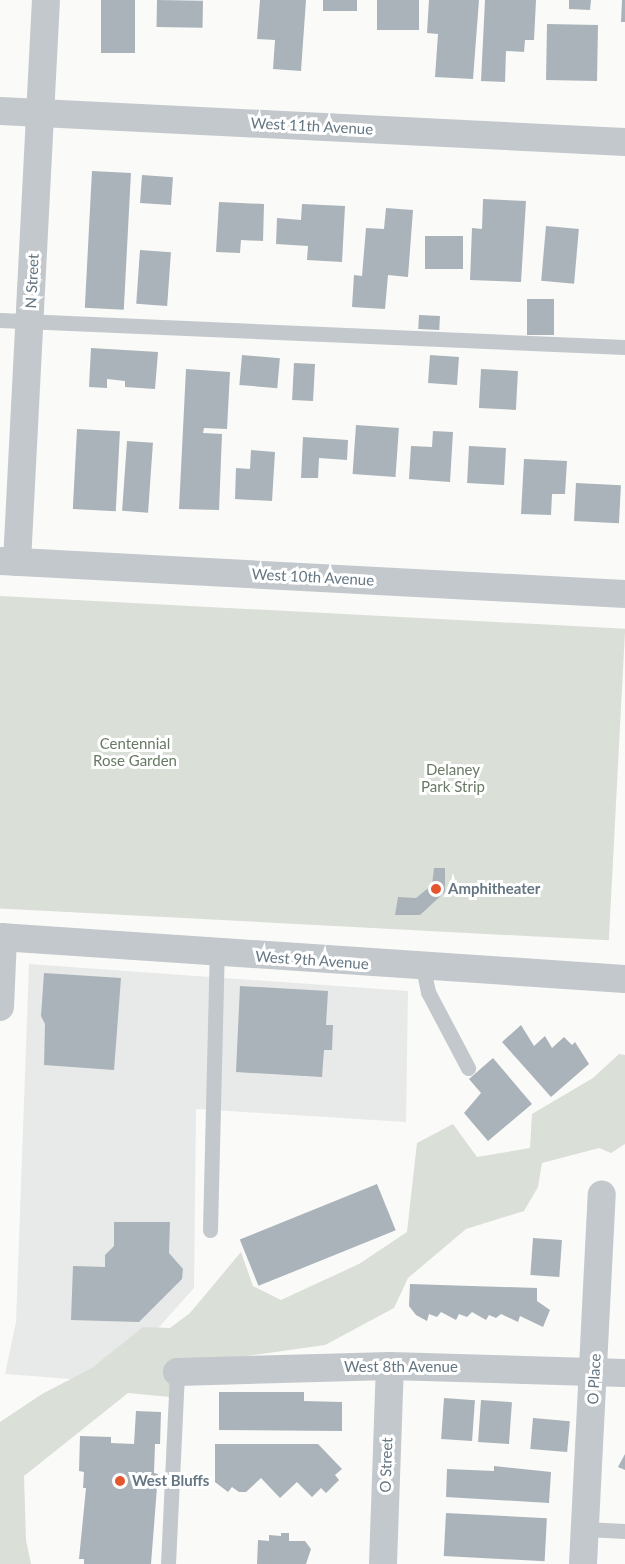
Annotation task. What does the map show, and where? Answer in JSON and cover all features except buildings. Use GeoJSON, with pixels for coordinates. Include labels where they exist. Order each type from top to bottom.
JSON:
{"type":"FeatureCollection","features":[{"type":"Feature","properties":{"kind":"street","name":"N Street"},"geometry":{"type":"LineString","coordinates":[[8,561],[30,321],[46,0]]}},
{"type":"Feature","properties":{"kind":"street","name":"West 11th Avenue"},"geometry":{"type":"LineString","coordinates":[[0,111],[625,142]]}},
{"type":"Feature","properties":{"kind":"street","name":"West 10th Avenue"},"geometry":{"type":"LineString","coordinates":[[8,561],[625,594]]}},
{"type":"Feature","properties":{"kind":"street","name":"West 9th Avenue"},"geometry":{"type":"LineString","coordinates":[[1,937],[423,968],[625,979]]}},
{"type":"Feature","properties":{"kind":"street"},"geometry":{"type":"LineString","coordinates":[[0,1007],[1,937]]}},
{"type":"Feature","properties":{"kind":"street","name":"O Place"},"geometry":{"type":"LineString","coordinates":[[583,1564],[595,1371],[602,1194]]}},
{"type":"Feature","properties":{"kind":"street","name":"West 8th Avenue"},"geometry":{"type":"LineString","coordinates":[[177,1372],[390,1366],[625,1373]]}},
{"type":"Feature","properties":{"kind":"street","name":"O Street"},"geometry":{"type":"LineString","coordinates":[[383,1564],[390,1366]]}},
{"type":"Feature","properties":{"kind":"lane"},"geometry":{"type":"LineString","coordinates":[[0,320],[625,347]]}},
{"type":"Feature","properties":{"kind":"lane"},"geometry":{"type":"LineString","coordinates":[[210,1230],[217,953]]}},
{"type":"Feature","properties":{"kind":"lane"},"geometry":{"type":"LineString","coordinates":[[423,968],[428,992],[468,1068]]}},
{"type":"Feature","properties":{"kind":"lane"},"geometry":{"type":"LineString","coordinates":[[168,1564],[177,1372]]}},
{"type":"Feature","properties":{"kind":"lane"},"geometry":{"type":"LineString","coordinates":[[585,1529],[625,1531]]}},
{"type":"Feature","properties":{"kind":"shaded area"},"geometry":{"type":"Polygon","coordinates":[[[29,964],[408,991],[406,1122],[196,1109],[194,1288],[110,1382],[5,1374],[16,1322],[29,964]]]}},
{"type":"Feature","properties":{"kind":"green space","name":"Delaney Park Strip"},"geometry":{"type":"Polygon","coordinates":[[[0,596],[625,629],[609,940],[0,908],[0,596]]]}},
{"type":"Feature","properties":{"kind":"green space"},"geometry":{"type":"Polygon","coordinates":[[[619,1054],[625,1055],[625,1144],[611,1153],[599,1148],[542,1163],[538,1187],[524,1211],[466,1229],[408,1278],[394,1308],[325,1345],[183,1365],[181,1398],[128,1393],[24,1476],[26,1540],[31,1564],[0,1564],[0,1422],[42,1394],[92,1368],[143,1327],[170,1328],[190,1313],[241,1252],[253,1286],[281,1300],[359,1264],[407,1232],[417,1143],[453,1124],[477,1157],[530,1148],[532,1114],[593,1078],[619,1054]]]}},
{"type":"Feature","properties":{"kind":"place","name":"Amphitheater"},"geometry":{"type":"Point","coordinates":[436,889]}},
{"type":"Feature","properties":{"kind":"place","name":"West Bluffs"},"geometry":{"type":"Point","coordinates":[120,1481]}},
{"type":"Feature","properties":{"kind":"park label","name":"Centennial Rose Garden"},"geometry":{"type":"Point","coordinates":[135,752]}}]}
